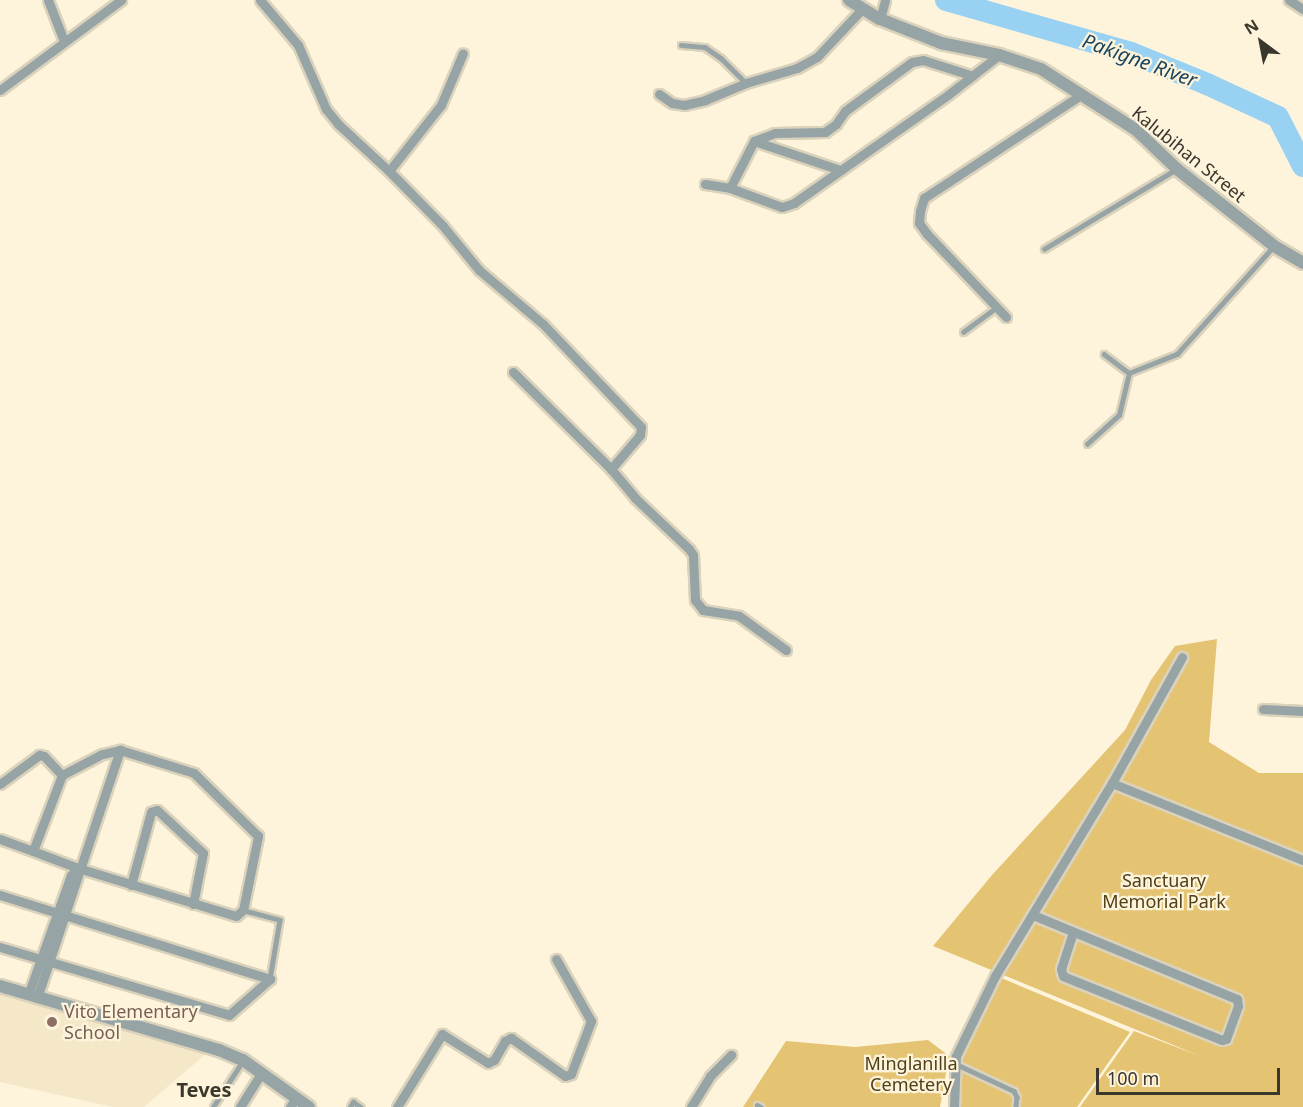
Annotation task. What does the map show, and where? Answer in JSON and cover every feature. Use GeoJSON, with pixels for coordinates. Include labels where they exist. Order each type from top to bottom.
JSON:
{"type":"FeatureCollection","features":[{"type":"Feature","properties":{"kind":"street"},"geometry":{"type":"LineString","coordinates":[[48,0],[64,41]]}},
{"type":"Feature","properties":{"kind":"street"},"geometry":{"type":"LineString","coordinates":[[0,90],[121,0]]}},
{"type":"Feature","properties":{"kind":"street"},"geometry":{"type":"LineString","coordinates":[[260,0],[298,45],[326,109],[338,124],[389,171],[443,226],[479,270],[543,324],[640,427],[640,435],[611,469]]}},
{"type":"Feature","properties":{"kind":"street","name":"Kalubihan Street"},"geometry":{"type":"LineString","coordinates":[[849,0],[880,19],[941,43],[999,55],[1041,69],[1135,129],[1177,169],[1274,246],[1303,263]]}},
{"type":"Feature","properties":{"kind":"street"},"geometry":{"type":"LineString","coordinates":[[880,19],[885,0]]}},
{"type":"Feature","properties":{"kind":"street"},"geometry":{"type":"LineString","coordinates":[[1289,0],[1303,9]]}},
{"type":"Feature","properties":{"kind":"street"},"geometry":{"type":"LineString","coordinates":[[659,94],[672,103],[684,105],[797,68],[817,57],[862,9]]}},
{"type":"Feature","properties":{"kind":"street"},"geometry":{"type":"LineString","coordinates":[[389,171],[441,105],[463,52]]}},
{"type":"Feature","properties":{"kind":"street"},"geometry":{"type":"LineString","coordinates":[[705,184],[730,189],[782,207],[794,203],[973,76],[999,55]]}},
{"type":"Feature","properties":{"kind":"street"},"geometry":{"type":"LineString","coordinates":[[730,189],[754,141],[775,133],[825,132],[836,124],[845,111],[918,60],[973,76]]}},
{"type":"Feature","properties":{"kind":"street"},"geometry":{"type":"LineString","coordinates":[[1006,316],[919,224],[924,198],[1081,95]]}},
{"type":"Feature","properties":{"kind":"street"},"geometry":{"type":"LineString","coordinates":[[754,141],[840,170]]}},
{"type":"Feature","properties":{"kind":"street"},"geometry":{"type":"LineString","coordinates":[[513,372],[611,469],[634,498],[689,549],[693,555],[695,600],[703,610],[740,616],[786,650]]}},
{"type":"Feature","properties":{"kind":"street"},"geometry":{"type":"LineString","coordinates":[[954,1107],[956,1056],[995,976],[1112,783],[1182,657]]}},
{"type":"Feature","properties":{"kind":"street"},"geometry":{"type":"LineString","coordinates":[[1263,709],[1303,711]]}},
{"type":"Feature","properties":{"kind":"street"},"geometry":{"type":"LineString","coordinates":[[32,997],[61,914],[78,878],[78,868],[120,750]]}},
{"type":"Feature","properties":{"kind":"street"},"geometry":{"type":"LineString","coordinates":[[0,839],[33,852],[78,868],[236,916],[243,910],[258,836],[194,773],[120,750],[102,754],[62,775],[33,852]]}},
{"type":"Feature","properties":{"kind":"street"},"geometry":{"type":"LineString","coordinates":[[0,784],[39,755],[44,756],[62,775]]}},
{"type":"Feature","properties":{"kind":"street"},"geometry":{"type":"LineString","coordinates":[[1112,783],[1303,860]]}},
{"type":"Feature","properties":{"kind":"street"},"geometry":{"type":"LineString","coordinates":[[131,885],[151,812],[157,810],[203,853],[193,904]]}},
{"type":"Feature","properties":{"kind":"street"},"geometry":{"type":"LineString","coordinates":[[0,895],[270,979]]}},
{"type":"Feature","properties":{"kind":"street"},"geometry":{"type":"LineString","coordinates":[[1033,915],[1237,999],[1238,1006],[1226,1039],[1222,1040],[1063,976],[1061,969],[1073,933]]}},
{"type":"Feature","properties":{"kind":"street"},"geometry":{"type":"LineString","coordinates":[[0,947],[229,1014],[270,979]]}},
{"type":"Feature","properties":{"kind":"street"},"geometry":{"type":"LineString","coordinates":[[397,1107],[442,1034],[488,1063],[494,1060],[505,1041],[511,1038],[565,1076],[571,1074],[591,1021],[556,959]]}},
{"type":"Feature","properties":{"kind":"street"},"geometry":{"type":"LineString","coordinates":[[0,986],[219,1050],[243,1060],[261,1072],[293,1102],[309,1107]]}},
{"type":"Feature","properties":{"kind":"street"},"geometry":{"type":"LineString","coordinates":[[691,1107],[710,1076],[730,1055]]}},
{"type":"Feature","properties":{"kind":"street"},"geometry":{"type":"LineString","coordinates":[[240,1107],[261,1072]]}},
{"type":"Feature","properties":{"kind":"lane"},"geometry":{"type":"LineString","coordinates":[[681,45],[705,47],[721,57],[746,83]]}},
{"type":"Feature","properties":{"kind":"lane"},"geometry":{"type":"LineString","coordinates":[[1044,249],[1177,169]]}},
{"type":"Feature","properties":{"kind":"lane"},"geometry":{"type":"LineString","coordinates":[[1129,373],[1177,354],[1274,246]]}},
{"type":"Feature","properties":{"kind":"lane"},"geometry":{"type":"LineString","coordinates":[[963,332],[997,307]]}},
{"type":"Feature","properties":{"kind":"lane"},"geometry":{"type":"LineString","coordinates":[[1104,354],[1129,373]]}},
{"type":"Feature","properties":{"kind":"lane"},"geometry":{"type":"LineString","coordinates":[[1087,444],[1119,415],[1129,373]]}},
{"type":"Feature","properties":{"kind":"lane"},"geometry":{"type":"LineString","coordinates":[[243,910],[280,920],[270,979]]}},
{"type":"Feature","properties":{"kind":"lane"},"geometry":{"type":"LineString","coordinates":[[213,1107],[243,1060]]}},
{"type":"Feature","properties":{"kind":"lane"},"geometry":{"type":"LineString","coordinates":[[956,1064],[1014,1091],[1017,1097],[1016,1107]]}},
{"type":"Feature","properties":{"kind":"lane"},"geometry":{"type":"LineString","coordinates":[[350,1107],[353,1102],[362,1107]]}},
{"type":"Feature","properties":{"kind":"shaded area","name":"Vito Elementary School"},"geometry":{"type":"Polygon","coordinates":[[[0,991],[207,1053],[144,1107],[113,1107],[0,1082],[0,991]]]}},
{"type":"Feature","properties":{"kind":"green space","name":"Sanctuary Memorial Park"},"geometry":{"type":"Polygon","coordinates":[[[1217,639],[1209,742],[1259,773],[1303,773],[1303,1107],[1080,1107],[1134,1031],[1200,1056],[933,946],[992,875],[1125,730],[1151,680],[1175,646],[1217,639]]]}},
{"type":"Feature","properties":{"kind":"green space"},"geometry":{"type":"Polygon","coordinates":[[[999,977],[1130,1032],[1077,1107],[958,1107],[959,1058],[999,977]]]}},
{"type":"Feature","properties":{"kind":"green space","name":"Minglanilla Cemetery"},"geometry":{"type":"Polygon","coordinates":[[[928,1040],[949,1056],[940,1107],[743,1107],[786,1041],[855,1047],[928,1040]]]}},
{"type":"Feature","properties":{"kind":"waterway","name":"Pakigne River"},"geometry":{"type":"LineString","coordinates":[[946,0],[1131,53],[1207,84],[1278,117],[1303,166]]}},
{"type":"Feature","properties":{"kind":"place","name":"Vito Elementary School"},"geometry":{"type":"Point","coordinates":[52,1022]}},
{"type":"Feature","properties":{"kind":"district","name":"Teves"},"geometry":{"type":"Point","coordinates":[204,1089]}}]}
